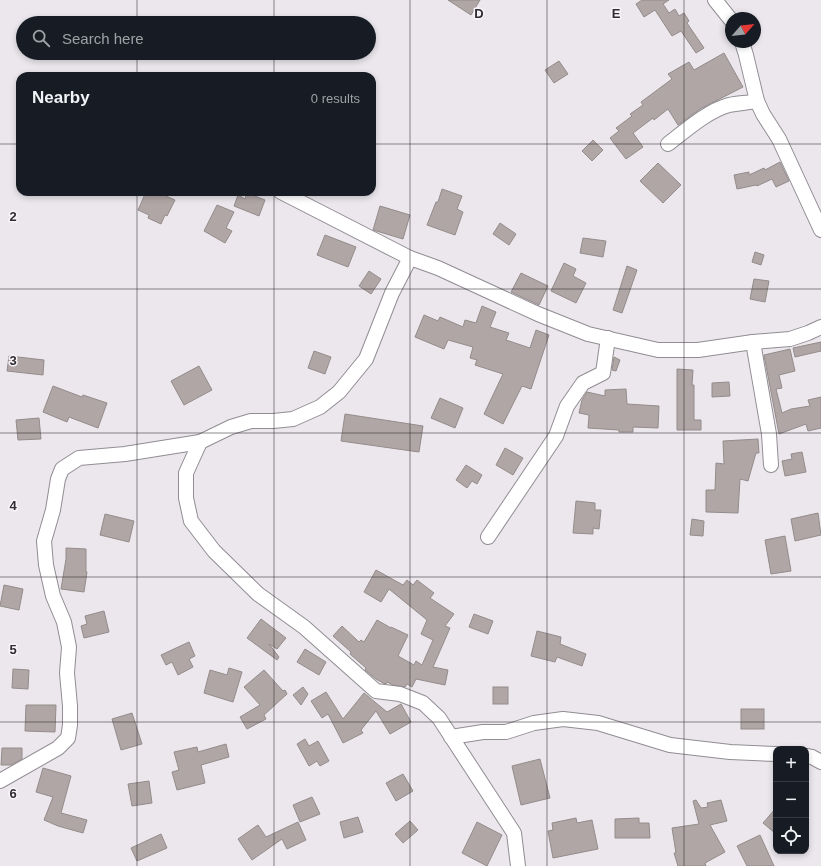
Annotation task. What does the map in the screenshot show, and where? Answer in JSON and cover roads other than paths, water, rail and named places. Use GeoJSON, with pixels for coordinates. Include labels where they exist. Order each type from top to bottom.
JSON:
{"type":"FeatureCollection","features":[{"type":"Feature","properties":{"kind":"street"},"geometry":{"type":"LineString","coordinates":[[715,0],[725,12]]}},
{"type":"Feature","properties":{"kind":"street"},"geometry":{"type":"LineString","coordinates":[[744,48],[756,101],[779,139],[821,230]]}},
{"type":"Feature","properties":{"kind":"street"},"geometry":{"type":"LineString","coordinates":[[668,144],[699,120],[712,113],[727,106],[756,101]]}},
{"type":"Feature","properties":{"kind":"street"},"geometry":{"type":"LineString","coordinates":[[289,196],[410,258],[438,268],[538,314],[588,334],[658,350],[698,350],[753,342],[790,339],[821,327]]}},
{"type":"Feature","properties":{"kind":"street"},"geometry":{"type":"LineString","coordinates":[[0,782],[58,748],[68,738],[70,706],[67,673],[68,647],[64,622],[54,596],[46,565],[44,541],[53,510],[58,479],[62,469],[79,458],[124,454],[200,442],[231,427],[250,421],[293,419],[320,407],[339,392],[366,359],[392,293],[410,258]]}},
{"type":"Feature","properties":{"kind":"street"},"geometry":{"type":"LineString","coordinates":[[488,536],[556,436],[567,406],[583,383],[603,373],[608,338]]}},
{"type":"Feature","properties":{"kind":"street"},"geometry":{"type":"LineString","coordinates":[[753,342],[769,434],[770,466]]}},
{"type":"Feature","properties":{"kind":"street"},"geometry":{"type":"LineString","coordinates":[[200,442],[186,473],[186,498],[191,521],[214,551],[258,594],[304,627],[376,691],[400,694],[423,703],[439,718],[514,833],[518,866]]}},
{"type":"Feature","properties":{"kind":"street"},"geometry":{"type":"LineString","coordinates":[[451,738],[483,732],[506,732],[534,723],[563,719],[598,723],[670,745],[730,752],[773,754]]}},
{"type":"Feature","properties":{"kind":"street"},"geometry":{"type":"LineString","coordinates":[[809,756],[821,762]]}}]}
